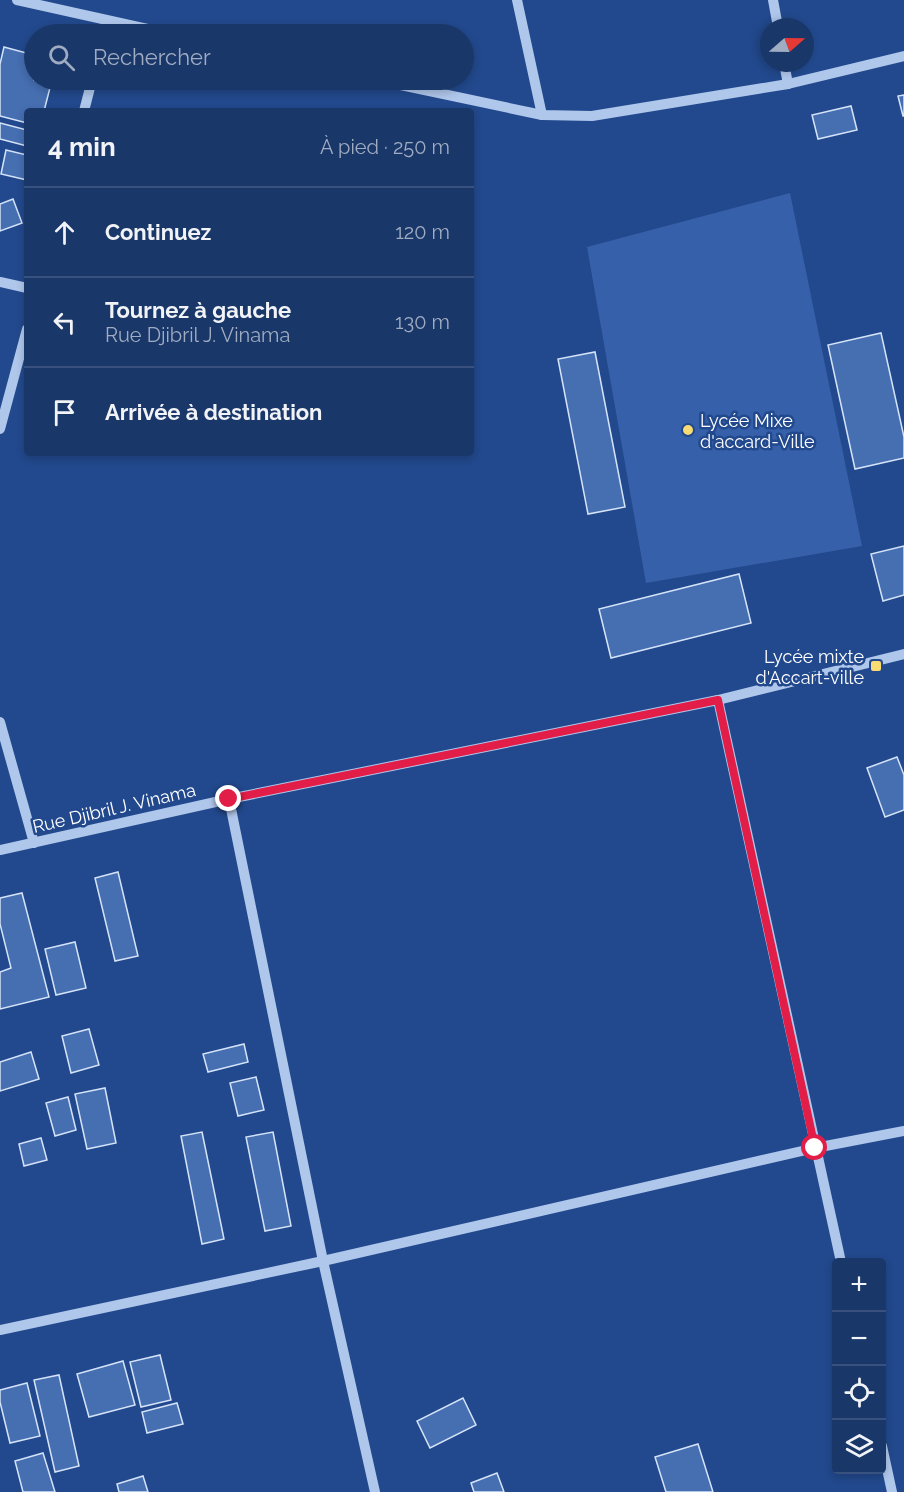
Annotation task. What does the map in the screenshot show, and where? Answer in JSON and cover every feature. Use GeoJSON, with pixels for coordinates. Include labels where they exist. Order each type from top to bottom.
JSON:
{"type":"FeatureCollection","features":[{"type":"Feature","properties":{"kind":"street"},"geometry":{"type":"LineString","coordinates":[[17,0],[122,24]]}},
{"type":"Feature","properties":{"kind":"street"},"geometry":{"type":"LineString","coordinates":[[517,0],[542,115]]}},
{"type":"Feature","properties":{"kind":"street"},"geometry":{"type":"LineString","coordinates":[[772,0],[776,18]]}},
{"type":"Feature","properties":{"kind":"street"},"geometry":{"type":"LineString","coordinates":[[424,90],[542,115],[592,116],[788,84],[904,56]]}},
{"type":"Feature","properties":{"kind":"street"},"geometry":{"type":"LineString","coordinates":[[786,72],[788,84]]}},
{"type":"Feature","properties":{"kind":"street"},"geometry":{"type":"LineString","coordinates":[[85,108],[89,90]]}},
{"type":"Feature","properties":{"kind":"street"},"geometry":{"type":"LineString","coordinates":[[0,282],[24,287]]}},
{"type":"Feature","properties":{"kind":"street"},"geometry":{"type":"LineString","coordinates":[[0,429],[24,340]]}},
{"type":"Feature","properties":{"kind":"street","name":"Rue Djibril J. Vinama"},"geometry":{"type":"LineString","coordinates":[[0,850],[229,799],[718,700],[904,654]]}},
{"type":"Feature","properties":{"kind":"street"},"geometry":{"type":"LineString","coordinates":[[718,700],[840,1258]]}},
{"type":"Feature","properties":{"kind":"street"},"geometry":{"type":"LineString","coordinates":[[0,722],[34,843]]}},
{"type":"Feature","properties":{"kind":"street"},"geometry":{"type":"LineString","coordinates":[[229,799],[322,1261],[375,1492]]}},
{"type":"Feature","properties":{"kind":"street"},"geometry":{"type":"LineString","coordinates":[[0,1330],[322,1261],[815,1148],[904,1131]]}},
{"type":"Feature","properties":{"kind":"street"},"geometry":{"type":"LineString","coordinates":[[886,1464],[892,1492]]}},
{"type":"Feature","properties":{"kind":"shaded area"},"geometry":{"type":"Polygon","coordinates":[[[790,193],[862,546],[646,583],[587,247],[790,193]]]}},
{"type":"Feature","properties":{"kind":"building"},"geometry":{"type":"Polygon","coordinates":[[[4,47],[24,52],[24,90],[49,90],[45,108],[24,108],[24,122],[0,116],[0,64],[4,47]]]}},
{"type":"Feature","properties":{"kind":"building"},"geometry":{"type":"Polygon","coordinates":[[[904,95],[904,116],[903,116],[898,96],[904,95]]]}},
{"type":"Feature","properties":{"kind":"building"},"geometry":{"type":"Polygon","coordinates":[[[851,106],[857,130],[818,139],[812,115],[851,106]]]}},
{"type":"Feature","properties":{"kind":"building"},"geometry":{"type":"Polygon","coordinates":[[[0,123],[24,129],[24,145],[0,139],[0,123]]]}},
{"type":"Feature","properties":{"kind":"building"},"geometry":{"type":"Polygon","coordinates":[[[6,150],[24,154],[24,179],[1,174],[6,150]]]}},
{"type":"Feature","properties":{"kind":"building"},"geometry":{"type":"Polygon","coordinates":[[[13,199],[22,223],[0,231],[0,204],[13,199]]]}},
{"type":"Feature","properties":{"kind":"building","name":"Lycée Mixe d'accard-Ville"},"geometry":{"type":"Polygon","coordinates":[[[881,333],[904,437],[904,458],[855,469],[828,345],[881,333]]]}},
{"type":"Feature","properties":{"kind":"building"},"geometry":{"type":"Polygon","coordinates":[[[595,352],[625,507],[588,514],[558,359],[595,352]]]}},
{"type":"Feature","properties":{"kind":"building"},"geometry":{"type":"Polygon","coordinates":[[[904,546],[904,595],[883,601],[871,554],[904,546]]]}},
{"type":"Feature","properties":{"kind":"building"},"geometry":{"type":"Polygon","coordinates":[[[739,574],[751,623],[611,658],[599,609],[739,574]]]}},
{"type":"Feature","properties":{"kind":"building"},"geometry":{"type":"Polygon","coordinates":[[[897,757],[904,775],[904,810],[885,817],[867,768],[897,757]]]}},
{"type":"Feature","properties":{"kind":"building"},"geometry":{"type":"Polygon","coordinates":[[[118,872],[138,956],[115,961],[95,878],[118,872]]]}},
{"type":"Feature","properties":{"kind":"building"},"geometry":{"type":"Polygon","coordinates":[[[22,893],[49,997],[0,1009],[0,972],[11,968],[0,924],[0,898],[22,893]]]}},
{"type":"Feature","properties":{"kind":"building"},"geometry":{"type":"Polygon","coordinates":[[[75,942],[86,988],[56,995],[45,949],[75,942]]]}},
{"type":"Feature","properties":{"kind":"building"},"geometry":{"type":"Polygon","coordinates":[[[89,1029],[99,1065],[71,1073],[62,1036],[89,1029]]]}},
{"type":"Feature","properties":{"kind":"building"},"geometry":{"type":"Polygon","coordinates":[[[244,1044],[248,1062],[208,1072],[203,1054],[244,1044]]]}},
{"type":"Feature","properties":{"kind":"building"},"geometry":{"type":"Polygon","coordinates":[[[31,1052],[39,1079],[0,1091],[0,1062],[31,1052]]]}},
{"type":"Feature","properties":{"kind":"building"},"geometry":{"type":"Polygon","coordinates":[[[256,1077],[264,1110],[238,1116],[230,1083],[256,1077]]]}},
{"type":"Feature","properties":{"kind":"building"},"geometry":{"type":"Polygon","coordinates":[[[105,1088],[116,1143],[87,1149],[75,1094],[105,1088]]]}},
{"type":"Feature","properties":{"kind":"building"},"geometry":{"type":"Polygon","coordinates":[[[68,1097],[76,1130],[55,1136],[46,1103],[68,1097]]]}},
{"type":"Feature","properties":{"kind":"building"},"geometry":{"type":"Polygon","coordinates":[[[202,1132],[224,1239],[202,1244],[181,1136],[202,1132]]]}},
{"type":"Feature","properties":{"kind":"building"},"geometry":{"type":"Polygon","coordinates":[[[273,1132],[291,1226],[265,1231],[246,1137],[273,1132]]]}},
{"type":"Feature","properties":{"kind":"building"},"geometry":{"type":"Polygon","coordinates":[[[41,1138],[47,1160],[24,1166],[19,1144],[41,1138]]]}},
{"type":"Feature","properties":{"kind":"building"},"geometry":{"type":"Polygon","coordinates":[[[160,1355],[171,1400],[141,1407],[130,1362],[160,1355]]]}},
{"type":"Feature","properties":{"kind":"building"},"geometry":{"type":"Polygon","coordinates":[[[123,1361],[135,1405],[89,1417],[77,1374],[123,1361]]]}},
{"type":"Feature","properties":{"kind":"building"},"geometry":{"type":"Polygon","coordinates":[[[59,1375],[79,1466],[55,1472],[34,1380],[59,1375]]]}},
{"type":"Feature","properties":{"kind":"building"},"geometry":{"type":"Polygon","coordinates":[[[27,1383],[40,1436],[10,1443],[0,1402],[0,1390],[27,1383]]]}},
{"type":"Feature","properties":{"kind":"building"},"geometry":{"type":"Polygon","coordinates":[[[463,1398],[476,1425],[430,1448],[417,1421],[463,1398]]]}},
{"type":"Feature","properties":{"kind":"building"},"geometry":{"type":"Polygon","coordinates":[[[177,1403],[183,1424],[147,1433],[142,1412],[177,1403]]]}},
{"type":"Feature","properties":{"kind":"building"},"geometry":{"type":"Polygon","coordinates":[[[698,1444],[713,1492],[666,1492],[655,1457],[698,1444]]]}},
{"type":"Feature","properties":{"kind":"building"},"geometry":{"type":"Polygon","coordinates":[[[43,1453],[55,1492],[23,1492],[15,1461],[43,1453]]]}},
{"type":"Feature","properties":{"kind":"building"},"geometry":{"type":"Polygon","coordinates":[[[497,1473],[504,1492],[474,1492],[471,1483],[497,1473]]]}},
{"type":"Feature","properties":{"kind":"building"},"geometry":{"type":"Polygon","coordinates":[[[143,1476],[148,1492],[119,1492],[117,1484],[143,1476]]]}},
{"type":"Feature","properties":{"kind":"place","name":"Lycée Mixe d'accard-Ville"},"geometry":{"type":"Point","coordinates":[688,430]}},
{"type":"Feature","properties":{"kind":"place","name":"Lycée mixte d'Accart-ville"},"geometry":{"type":"Point","coordinates":[876,666]}},
{"type":"Feature","properties":{"kind":"route"},"geometry":{"type":"LineString","coordinates":[[229,799],[718,700],[815,1148]]}}]}
